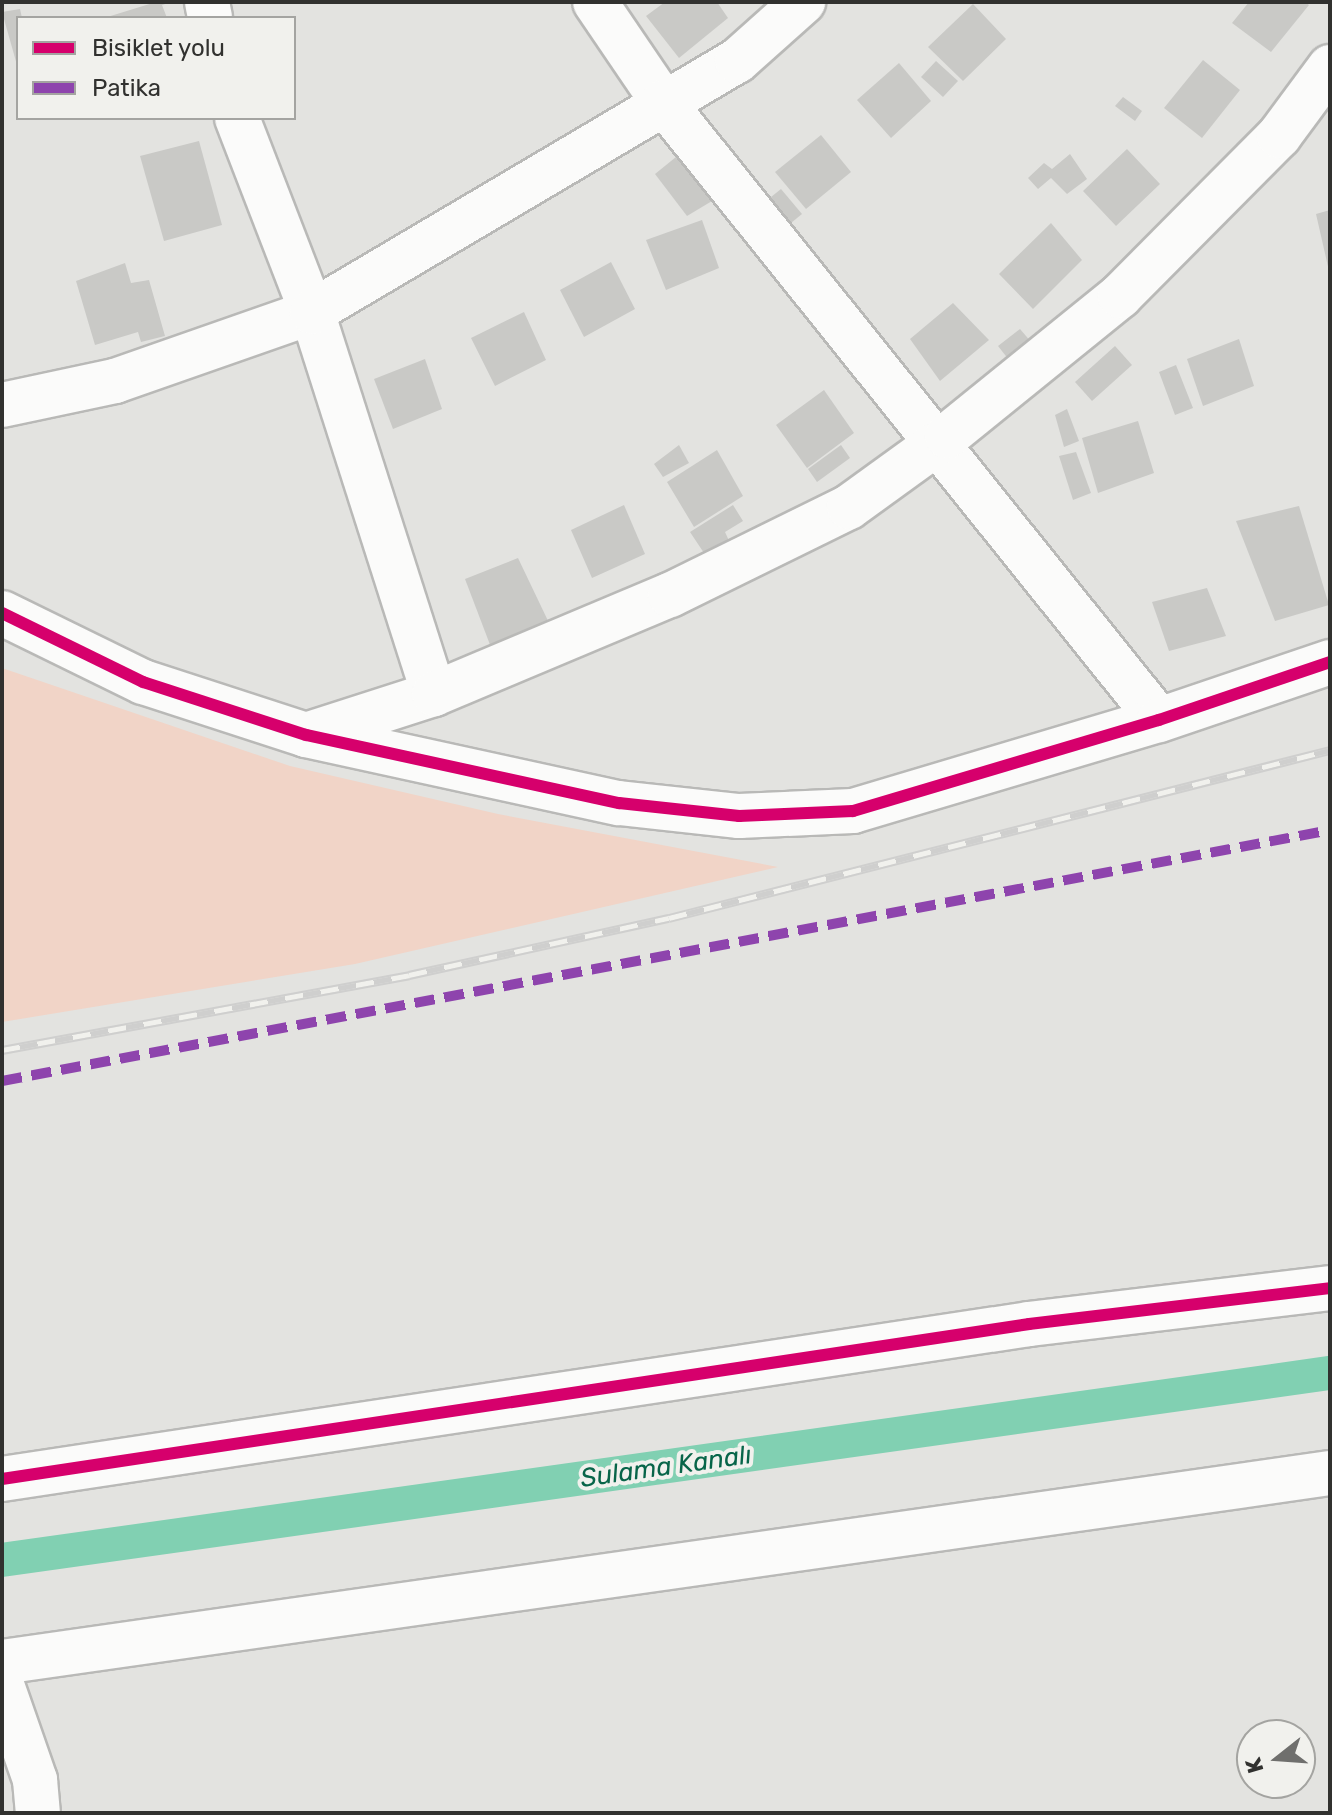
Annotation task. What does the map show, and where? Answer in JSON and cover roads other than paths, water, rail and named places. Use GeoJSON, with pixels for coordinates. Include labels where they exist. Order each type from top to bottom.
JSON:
{"type":"FeatureCollection","features":[{"type":"Feature","properties":{"kind":"street"},"geometry":{"type":"LineString","coordinates":[[595,2],[663,102],[1159,720]]}},
{"type":"Feature","properties":{"kind":"street"},"geometry":{"type":"LineString","coordinates":[[2,405],[115,381],[312,312],[737,61],[803,2]]}},
{"type":"Feature","properties":{"kind":"street"},"geometry":{"type":"LineString","coordinates":[[306,735],[434,694],[670,595],[849,507],[936,444],[1120,296],[1279,136],[1330,67]]}},
{"type":"Feature","properties":{"kind":"street"},"geometry":{"type":"LineString","coordinates":[[238,120],[312,312],[434,694]]}},
{"type":"Feature","properties":{"kind":"street"},"geometry":{"type":"LineString","coordinates":[[2,613],[143,682],[306,735],[619,803],[739,816],[853,811],[1159,720],[1330,662]]}},
{"type":"Feature","properties":{"kind":"street"},"geometry":{"type":"LineString","coordinates":[[2,1479],[1029,1324],[1330,1288]]}},
{"type":"Feature","properties":{"kind":"street"},"geometry":{"type":"LineString","coordinates":[[2,1662],[1330,1473]]}},
{"type":"Feature","properties":{"kind":"street"},"geometry":{"type":"LineString","coordinates":[[2,1685],[35,1780],[38,1813]]}},
{"type":"Feature","properties":{"kind":"waterway","name":"Sulama Kanalı"},"geometry":{"type":"LineString","coordinates":[[2,1560],[1330,1373]]}},
{"type":"Feature","properties":{"kind":"railway"},"geometry":{"type":"LineString","coordinates":[[2,1050],[409,975],[669,918],[1330,750]]}}]}
